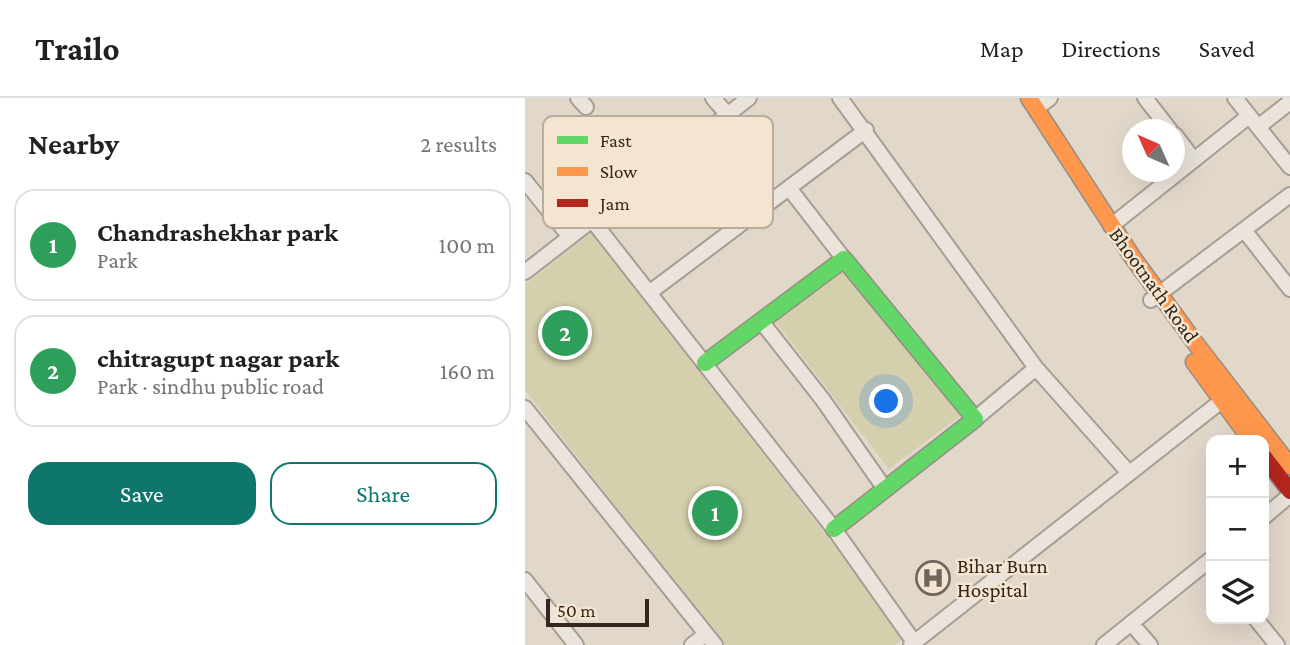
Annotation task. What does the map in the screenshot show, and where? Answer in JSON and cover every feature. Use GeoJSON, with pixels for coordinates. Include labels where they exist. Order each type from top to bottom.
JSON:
{"type":"FeatureCollection","features":[{"type":"Feature","properties":{"kind":"street"},"geometry":{"type":"LineString","coordinates":[[713,98],[728,115],[749,98]]}},
{"type":"Feature","properties":{"kind":"street"},"geometry":{"type":"LineString","coordinates":[[840,98],[1036,368],[1129,473]]}},
{"type":"Feature","properties":{"kind":"street","name":"Bhootnath Road"},"geometry":{"type":"LineString","coordinates":[[1014,98],[1226,397],[1248,435]]}},
{"type":"Feature","properties":{"kind":"street"},"geometry":{"type":"LineString","coordinates":[[1032,103],[1050,98]]}},
{"type":"Feature","properties":{"kind":"street"},"geometry":{"type":"LineString","coordinates":[[1145,98],[1161,119]]}},
{"type":"Feature","properties":{"kind":"street"},"geometry":{"type":"LineString","coordinates":[[1235,98],[1290,167]]}},
{"type":"Feature","properties":{"kind":"street"},"geometry":{"type":"LineString","coordinates":[[1111,226],[1194,160],[1254,121],[1290,102]]}},
{"type":"Feature","properties":{"kind":"street","name":"Bhootnath Road"},"geometry":{"type":"LineString","coordinates":[[1032,103],[1155,297]]}},
{"type":"Feature","properties":{"kind":"street"},"geometry":{"type":"LineString","coordinates":[[773,200],[866,131]]}},
{"type":"Feature","properties":{"kind":"street"},"geometry":{"type":"LineString","coordinates":[[1185,149],[1194,160]]}},
{"type":"Feature","properties":{"kind":"street"},"geometry":{"type":"LineString","coordinates":[[525,181],[543,203]]}},
{"type":"Feature","properties":{"kind":"street"},"geometry":{"type":"LineString","coordinates":[[789,188],[975,419]]}},
{"type":"Feature","properties":{"kind":"street"},"geometry":{"type":"LineString","coordinates":[[1155,297],[1290,195]]}},
{"type":"Feature","properties":{"kind":"street"},"geometry":{"type":"LineString","coordinates":[[563,228],[570,237]]}},
{"type":"Feature","properties":{"kind":"street"},"geometry":{"type":"LineString","coordinates":[[525,272],[582,228]]}},
{"type":"Feature","properties":{"kind":"street"},"geometry":{"type":"LineString","coordinates":[[598,228],[834,528],[914,644],[1226,397]]}},
{"type":"Feature","properties":{"kind":"street"},"geometry":{"type":"LineString","coordinates":[[649,293],[736,228]]}},
{"type":"Feature","properties":{"kind":"street"},"geometry":{"type":"LineString","coordinates":[[1244,230],[1290,289]]}},
{"type":"Feature","properties":{"kind":"street"},"geometry":{"type":"LineString","coordinates":[[705,363],[845,259]]}},
{"type":"Feature","properties":{"kind":"street"},"geometry":{"type":"LineString","coordinates":[[761,321],[823,400],[885,489]]}},
{"type":"Feature","properties":{"kind":"street"},"geometry":{"type":"LineString","coordinates":[[834,528],[975,419],[1036,368]]}},
{"type":"Feature","properties":{"kind":"street","name":"Bhootnath Road"},"geometry":{"type":"LineString","coordinates":[[1226,397],[1290,466]]}},
{"type":"Feature","properties":{"kind":"street"},"geometry":{"type":"LineString","coordinates":[[525,408],[711,639],[692,645]]}},
{"type":"Feature","properties":{"kind":"street"},"geometry":{"type":"LineString","coordinates":[[1269,464],[1290,493],[1269,512]]}},
{"type":"Feature","properties":{"kind":"street"},"geometry":{"type":"LineString","coordinates":[[1104,645],[1206,565]]}},
{"type":"Feature","properties":{"kind":"street"},"geometry":{"type":"LineString","coordinates":[[525,580],[576,645]]}},
{"type":"Feature","properties":{"kind":"street"},"geometry":{"type":"LineString","coordinates":[[1131,623],[1150,645]]}},
{"type":"Feature","properties":{"kind":"street"},"geometry":{"type":"LineString","coordinates":[[1260,624],[1277,645]]}},
{"type":"Feature","properties":{"kind":"shaded area"},"geometry":{"type":"Polygon","coordinates":[[[591,232],[905,637],[895,645],[724,645],[525,390],[525,285],[591,232]]]}},
{"type":"Feature","properties":{"kind":"shaded area"},"geometry":{"type":"Polygon","coordinates":[[[842,269],[960,416],[889,469],[775,321],[842,269]]]}},
{"type":"Feature","properties":{"kind":"traffic: fast"},"geometry":{"type":"LineString","coordinates":[[705,363],[844,259],[975,419],[834,529]]}},
{"type":"Feature","properties":{"kind":"traffic: slow"},"geometry":{"type":"LineString","coordinates":[[1029,98],[1133,258],[1290,466]]}},
{"type":"Feature","properties":{"kind":"traffic: slow"},"geometry":{"type":"LineString","coordinates":[[1194,362],[1247,435]]}},
{"type":"Feature","properties":{"kind":"traffic: jam"},"geometry":{"type":"LineString","coordinates":[[1269,464],[1290,491]]}},
{"type":"Feature","properties":{"kind":"place","name":"chitragupt nagar park"},"geometry":{"type":"Point","coordinates":[565,333]}},
{"type":"Feature","properties":{"kind":"place","name":"Chandrashekhar park"},"geometry":{"type":"Point","coordinates":[715,513]}},
{"type":"Feature","properties":{"kind":"place","name":"Bihar Burn Hospital"},"geometry":{"type":"Point","coordinates":[933,578]}}]}
